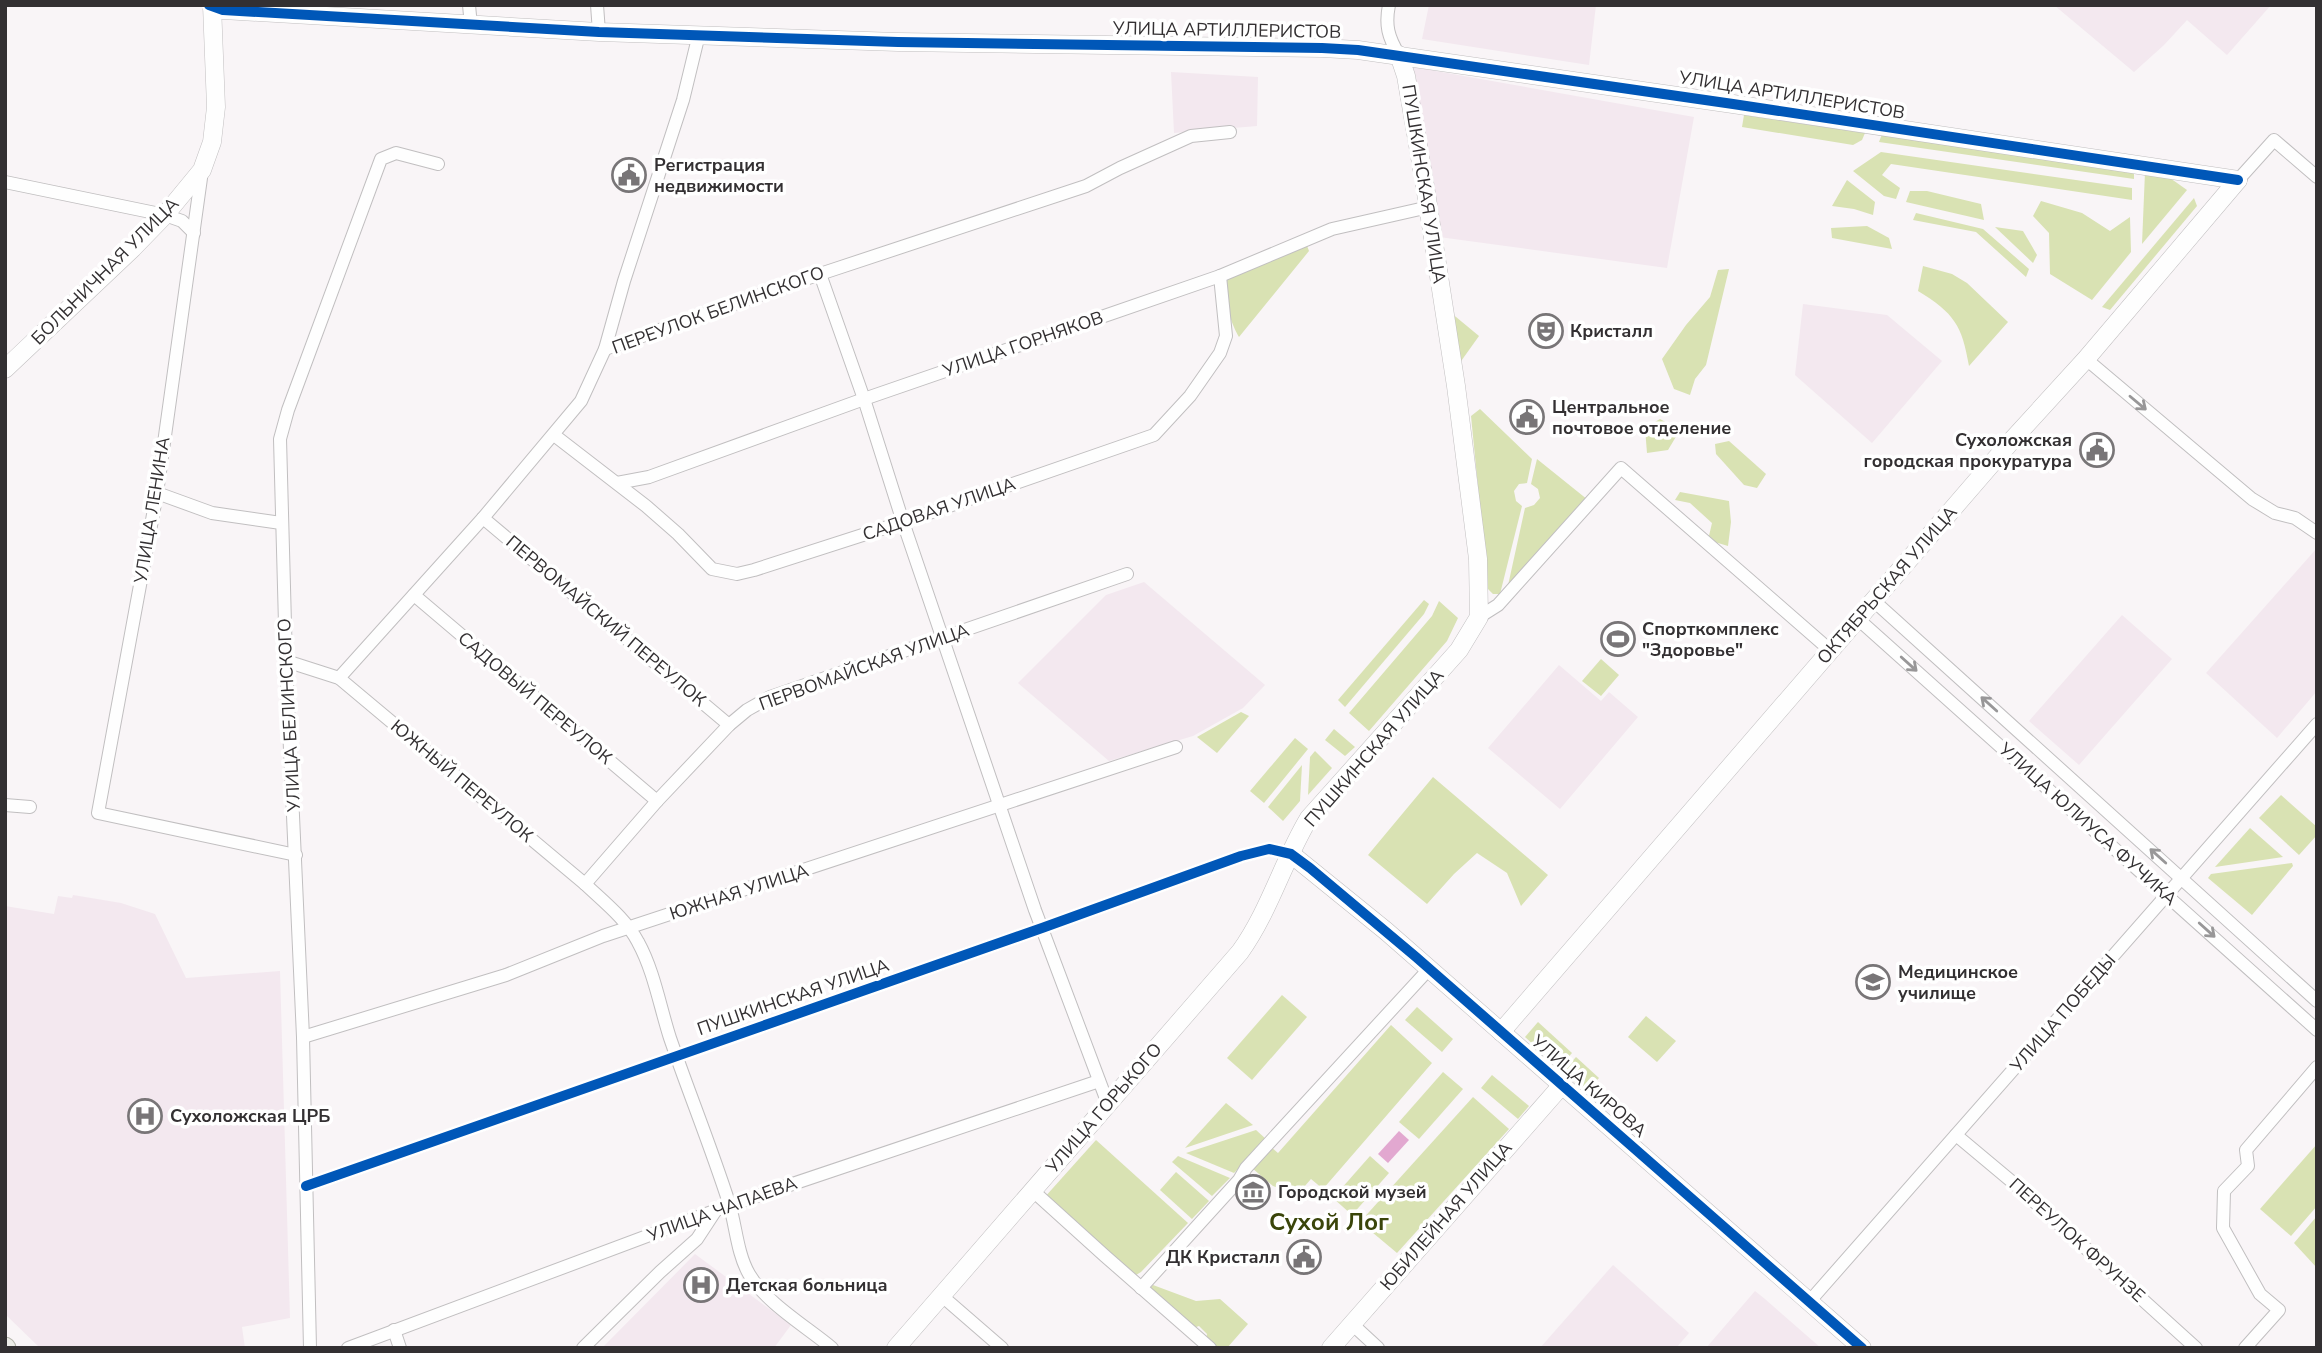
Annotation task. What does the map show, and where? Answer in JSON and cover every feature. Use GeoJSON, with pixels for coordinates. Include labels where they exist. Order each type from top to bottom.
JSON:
{"type":"FeatureCollection","features":[{"type":"Feature","properties":{"kind":"street"},"geometry":{"type":"LineString","coordinates":[[469,5],[471,26]]}},
{"type":"Feature","properties":{"kind":"street"},"geometry":{"type":"LineString","coordinates":[[597,5],[599,32]]}},
{"type":"Feature","properties":{"kind":"street","name":"ПУШКИНСКАЯ УЛИЦА"},"geometry":{"type":"LineString","coordinates":[[1389,5],[1387,30],[1406,76],[1456,386],[1476,545],[1479,617]]}},
{"type":"Feature","properties":{"kind":"street","name":"УЛИЦА АРТИЛЛЕРИСТОВ"},"geometry":{"type":"LineString","coordinates":[[211,6],[223,10],[599,32],[919,43],[1322,48],[1399,55],[2238,180]]}},
{"type":"Feature","properties":{"kind":"street","name":"УЛИЦА ЛЕНИНА"},"geometry":{"type":"LineString","coordinates":[[211,6],[216,107],[212,142],[202,170],[157,493],[98,813],[296,855]]}},
{"type":"Feature","properties":{"kind":"street"},"geometry":{"type":"LineString","coordinates":[[605,349],[624,281],[683,100],[699,34]]}},
{"type":"Feature","properties":{"kind":"street","name":"ПЕРЕУЛОК БЕЛИНСКОГО"},"geometry":{"type":"LineString","coordinates":[[339,678],[484,518],[554,435],[581,401],[605,349],[1086,186],[1120,167],[1191,136],[1230,132]]}},
{"type":"Feature","properties":{"kind":"street","name":"ОКТЯБРЬСКАЯ УЛИЦА"},"geometry":{"type":"LineString","coordinates":[[1501,1032],[2274,140],[2317,177]]}},
{"type":"Feature","properties":{"kind":"street","name":"УЛИЦА БЕЛИНСКОГО"},"geometry":{"type":"LineString","coordinates":[[310,1348],[303,1037],[286,661],[280,439],[288,410],[381,159],[396,153],[438,164]]}},
{"type":"Feature","properties":{"kind":"street","name":"БОЛЬНИЧНАЯ УЛИЦА"},"geometry":{"type":"LineString","coordinates":[[5,369],[165,215],[202,170]]}},
{"type":"Feature","properties":{"kind":"street"},"geometry":{"type":"LineString","coordinates":[[5,182],[165,215],[182,221],[194,233]]}},
{"type":"Feature","properties":{"kind":"street","name":"УЛИЦА ГОРНЯКОВ"},"geometry":{"type":"LineString","coordinates":[[617,483],[649,477],[864,399],[1220,276],[1332,229],[1429,207]]}},
{"type":"Feature","properties":{"kind":"street"},"geometry":{"type":"LineString","coordinates":[[820,274],[1042,928],[1108,1104]]}},
{"type":"Feature","properties":{"kind":"street","name":"САДОВАЯ УЛИЦА"},"geometry":{"type":"LineString","coordinates":[[617,483],[678,534],[712,569],[721,572],[737,574],[754,570],[903,522],[1154,435],[1190,396],[1220,353],[1226,336],[1220,276]]}},
{"type":"Feature","properties":{"kind":"street"},"geometry":{"type":"LineString","coordinates":[[2086,359],[2252,499],[2274,513],[2295,518],[2317,533]]}},
{"type":"Feature","properties":{"kind":"street"},"geometry":{"type":"LineString","coordinates":[[554,435],[617,483]]}},
{"type":"Feature","properties":{"kind":"street","name":"ПУШКИНСКАЯ УЛИЦА"},"geometry":{"type":"LineString","coordinates":[[306,1186],[1241,856],[1269,849],[1291,853],[1309,818],[1459,650],[1479,617],[1498,605],[1621,468],[1830,650]]}},
{"type":"Feature","properties":{"kind":"street"},"geometry":{"type":"LineString","coordinates":[[157,493],[212,513],[281,523]]}},
{"type":"Feature","properties":{"kind":"street","name":"ПЕРВОМАЙСКИЙ ПЕРЕУЛОК"},"geometry":{"type":"LineString","coordinates":[[484,518],[729,725]]}},
{"type":"Feature","properties":{"kind":"street","name":"ПЕРВОМАЙСКАЯ УЛИЦА"},"geometry":{"type":"LineString","coordinates":[[585,884],[657,802],[729,725],[747,710],[770,697],[1127,574]]}},
{"type":"Feature","properties":{"kind":"street","name":"САДОВЫЙ ПЕРЕУЛОК"},"geometry":{"type":"LineString","coordinates":[[414,595],[657,802]]}},
{"type":"Feature","properties":{"kind":"street","name":"УЛИЦА ЮЛИУСА ФУЧИКА"},"geometry":{"type":"LineString","coordinates":[[1874,601],[2317,1001]]}},
{"type":"Feature","properties":{"kind":"street","name":"УЛИЦА ЮЛИУСА ФУЧИКА"},"geometry":{"type":"LineString","coordinates":[[1858,619],[2317,1030]]}},
{"type":"Feature","properties":{"kind":"street"},"geometry":{"type":"LineString","coordinates":[[286,661],[339,678]]}},
{"type":"Feature","properties":{"kind":"street","name":"ЮЖНЫЙ ПЕРЕУЛОК"},"geometry":{"type":"LineString","coordinates":[[339,678],[585,884],[629,928],[643,952],[730,1205],[743,1261],[749,1274],[759,1287],[832,1348]]}},
{"type":"Feature","properties":{"kind":"street","name":"УЛИЦА ПОБЕДЫ"},"geometry":{"type":"LineString","coordinates":[[1809,1302],[2317,724]]}},
{"type":"Feature","properties":{"kind":"street","name":"ЮЖНАЯ УЛИЦА"},"geometry":{"type":"LineString","coordinates":[[303,1037],[506,975],[603,936],[1176,747]]}},
{"type":"Feature","properties":{"kind":"street"},"geometry":{"type":"LineString","coordinates":[[5,805],[30,807]]}},
{"type":"Feature","properties":{"kind":"street","name":"УЛИЦА КИРОВА"},"geometry":{"type":"LineString","coordinates":[[1291,853],[1501,1032],[1861,1348]]}},
{"type":"Feature","properties":{"kind":"street","name":"УЛИЦА ГОРЬКОГО"},"geometry":{"type":"LineString","coordinates":[[896,1348],[1240,951],[1257,927],[1291,853]]}},
{"type":"Feature","properties":{"kind":"street"},"geometry":{"type":"LineString","coordinates":[[1141,1288],[1240,1180],[1246,1168],[1429,970]]}},
{"type":"Feature","properties":{"kind":"street"},"geometry":{"type":"LineString","coordinates":[[2245,1348],[2279,1310],[2260,1294],[2223,1227],[2224,1191],[2248,1166],[2246,1150],[2317,1067]]}},
{"type":"Feature","properties":{"kind":"street","name":"УЛИЦА ЧАПАЕВА"},"geometry":{"type":"LineString","coordinates":[[348,1348],[730,1205],[1099,1081]]}},
{"type":"Feature","properties":{"kind":"street","name":"ЮБИЛЕЙНАЯ УЛИЦА"},"geometry":{"type":"LineString","coordinates":[[1331,1348],[1562,1085]]}},
{"type":"Feature","properties":{"kind":"street","name":"ПЕРЕУЛОК ФРУНЗЕ"},"geometry":{"type":"LineString","coordinates":[[1956,1135],[2017,1186],[2196,1348]]}},
{"type":"Feature","properties":{"kind":"street"},"geometry":{"type":"LineString","coordinates":[[1032,1190],[1210,1348]]}},
{"type":"Feature","properties":{"kind":"street"},"geometry":{"type":"LineString","coordinates":[[583,1348],[697,1239],[716,1210]]}},
{"type":"Feature","properties":{"kind":"street"},"geometry":{"type":"LineString","coordinates":[[942,1296],[1002,1348]]}},
{"type":"Feature","properties":{"kind":"street"},"geometry":{"type":"LineString","coordinates":[[1352,1324],[1378,1348]]}},
{"type":"Feature","properties":{"kind":"street"},"geometry":{"type":"LineString","coordinates":[[394,1330],[400,1348]]}},
{"type":"Feature","properties":{"kind":"shaded area"},"geometry":{"type":"Polygon","coordinates":[[[1429,5],[1596,5],[1589,65],[1422,39],[1429,5]]]}},
{"type":"Feature","properties":{"kind":"shaded area"},"geometry":{"type":"Polygon","coordinates":[[[2054,5],[2271,5],[2227,55],[2187,20],[2134,72],[2054,5]]]}},
{"type":"Feature","properties":{"kind":"shaded area"},"geometry":{"type":"Polygon","coordinates":[[[1413,67],[1694,117],[1667,268],[1439,237],[1413,67]]]}},
{"type":"Feature","properties":{"kind":"shaded area"},"geometry":{"type":"Polygon","coordinates":[[[1171,72],[1258,77],[1257,126],[1174,133],[1171,72]]]}},
{"type":"Feature","properties":{"kind":"shaded area"},"geometry":{"type":"Polygon","coordinates":[[[1803,304],[1887,315],[1942,361],[1872,443],[1795,375],[1803,304]]]}},
{"type":"Feature","properties":{"kind":"shaded area"},"geometry":{"type":"Polygon","coordinates":[[[2317,548],[2317,691],[2277,738],[2206,673],[2317,548]]]}},
{"type":"Feature","properties":{"kind":"shaded area"},"geometry":{"type":"Polygon","coordinates":[[[1144,582],[1265,685],[1243,708],[1193,736],[1109,761],[1018,683],[1106,595],[1144,582]]]}},
{"type":"Feature","properties":{"kind":"shaded area"},"geometry":{"type":"Polygon","coordinates":[[[2122,615],[2172,659],[2079,765],[2029,721],[2122,615]]]}},
{"type":"Feature","properties":{"kind":"shaded area"},"geometry":{"type":"Polygon","coordinates":[[[1559,665],[1601,701],[1609,692],[1638,717],[1560,809],[1488,748],[1559,665]]]}},
{"type":"Feature","properties":{"kind":"shaded area","name":"Сухоложская ЦРБ"},"geometry":{"type":"Polygon","coordinates":[[[73,895],[121,903],[155,914],[186,978],[280,971],[290,1318],[242,1327],[245,1348],[40,1348],[5,1314],[5,906],[54,914],[58,896],[72,898],[73,895]]]}},
{"type":"Feature","properties":{"kind":"shaded area"},"geometry":{"type":"Polygon","coordinates":[[[1399,1131],[1409,1140],[1388,1163],[1378,1154],[1399,1131]]]}},
{"type":"Feature","properties":{"kind":"shaded area","name":"Детская больница"},"geometry":{"type":"Polygon","coordinates":[[[695,1254],[791,1325],[774,1348],[602,1348],[695,1254]]]}},
{"type":"Feature","properties":{"kind":"shaded area"},"geometry":{"type":"Polygon","coordinates":[[[1613,1265],[1689,1333],[1676,1348],[1540,1348],[1613,1265]]]}},
{"type":"Feature","properties":{"kind":"shaded area"},"geometry":{"type":"Polygon","coordinates":[[[1755,1291],[1765,1299],[1821,1348],[1706,1348],[1755,1291]]]}},
{"type":"Feature","properties":{"kind":"green space"},"geometry":{"type":"Polygon","coordinates":[[[1744,115],[1865,133],[1862,140],[1853,145],[1742,127],[1744,115]]]}},
{"type":"Feature","properties":{"kind":"green space"},"geometry":{"type":"Polygon","coordinates":[[[1882,134],[2134,171],[2134,179],[1879,142],[1882,134]]]}},
{"type":"Feature","properties":{"kind":"green space"},"geometry":{"type":"Polygon","coordinates":[[[1881,152],[2132,188],[2132,200],[1891,164],[1882,175],[1900,188],[1896,199],[1884,196],[1853,171],[1881,152]]]}},
{"type":"Feature","properties":{"kind":"green space"},"geometry":{"type":"Polygon","coordinates":[[[2145,172],[2170,178],[2187,190],[2142,244],[2145,172]]]}},
{"type":"Feature","properties":{"kind":"green space"},"geometry":{"type":"Polygon","coordinates":[[[1847,180],[1875,202],[1873,215],[1832,206],[1847,180]]]}},
{"type":"Feature","properties":{"kind":"green space"},"geometry":{"type":"Polygon","coordinates":[[[1910,191],[1927,191],[1981,204],[1984,220],[1906,202],[1910,191]]]}},
{"type":"Feature","properties":{"kind":"green space"},"geometry":{"type":"Polygon","coordinates":[[[2194,198],[2197,206],[2110,310],[2102,307],[2194,198]]]}},
{"type":"Feature","properties":{"kind":"green space"},"geometry":{"type":"Polygon","coordinates":[[[2041,201],[2082,213],[2110,231],[2130,217],[2131,252],[2092,300],[2050,274],[2049,233],[2033,216],[2041,201]]]}},
{"type":"Feature","properties":{"kind":"green space"},"geometry":{"type":"Polygon","coordinates":[[[1916,213],[1983,229],[2029,269],[2026,277],[1976,232],[1913,220],[1916,213]]]}},
{"type":"Feature","properties":{"kind":"green space"},"geometry":{"type":"Polygon","coordinates":[[[1867,226],[1889,238],[1892,249],[1832,238],[1831,228],[1867,226]]]}},
{"type":"Feature","properties":{"kind":"green space"},"geometry":{"type":"Polygon","coordinates":[[[1995,227],[2023,231],[2037,255],[2033,263],[1995,227]]]}},
{"type":"Feature","properties":{"kind":"green space"},"geometry":{"type":"Polygon","coordinates":[[[1306,243],[1309,251],[1239,337],[1227,304],[1227,280],[1233,274],[1306,243]]]}},
{"type":"Feature","properties":{"kind":"green space"},"geometry":{"type":"Polygon","coordinates":[[[1923,266],[1952,274],[1967,283],[2008,322],[1969,366],[1963,340],[1954,321],[1940,306],[1918,291],[1923,266]]]}},
{"type":"Feature","properties":{"kind":"green space"},"geometry":{"type":"Polygon","coordinates":[[[1729,269],[1706,365],[1695,379],[1690,395],[1674,389],[1662,359],[1710,297],[1718,270],[1729,269]]]}},
{"type":"Feature","properties":{"kind":"green space"},"geometry":{"type":"Polygon","coordinates":[[[1450,312],[1479,336],[1459,364],[1450,312]]]}},
{"type":"Feature","properties":{"kind":"green space"},"geometry":{"type":"Polygon","coordinates":[[[1480,409],[1532,459],[1527,483],[1519,484],[1514,491],[1516,501],[1522,506],[1500,594],[1493,594],[1488,589],[1471,416],[1480,409]]]}},
{"type":"Feature","properties":{"kind":"green space"},"geometry":{"type":"Polygon","coordinates":[[[1660,419],[1680,430],[1668,450],[1647,453],[1645,428],[1660,419]]]}},
{"type":"Feature","properties":{"kind":"green space"},"geometry":{"type":"Polygon","coordinates":[[[1729,441],[1766,474],[1757,488],[1744,485],[1716,454],[1715,444],[1729,441]]]}},
{"type":"Feature","properties":{"kind":"green space"},"geometry":{"type":"Polygon","coordinates":[[[1537,459],[1588,500],[1507,590],[1525,508],[1534,505],[1540,498],[1538,489],[1531,484],[1537,459]]]}},
{"type":"Feature","properties":{"kind":"green space"},"geometry":{"type":"Polygon","coordinates":[[[1680,492],[1729,501],[1731,522],[1728,546],[1708,540],[1712,523],[1690,503],[1675,500],[1680,492]]]}},
{"type":"Feature","properties":{"kind":"green space"},"geometry":{"type":"Polygon","coordinates":[[[1424,600],[1429,604],[1424,614],[1345,707],[1338,700],[1424,600]]]}},
{"type":"Feature","properties":{"kind":"green space"},"geometry":{"type":"Polygon","coordinates":[[[1439,601],[1458,618],[1447,641],[1369,731],[1349,713],[1432,616],[1439,601]]]}},
{"type":"Feature","properties":{"kind":"green space"},"geometry":{"type":"Polygon","coordinates":[[[1601,659],[1619,675],[1601,696],[1582,681],[1601,659]]]}},
{"type":"Feature","properties":{"kind":"green space"},"geometry":{"type":"Polygon","coordinates":[[[1241,712],[1249,716],[1217,753],[1197,737],[1241,712]]]}},
{"type":"Feature","properties":{"kind":"green space"},"geometry":{"type":"Polygon","coordinates":[[[1334,729],[1355,747],[1345,756],[1325,740],[1334,729]]]}},
{"type":"Feature","properties":{"kind":"green space"},"geometry":{"type":"Polygon","coordinates":[[[1295,738],[1308,749],[1264,803],[1250,791],[1295,738]]]}},
{"type":"Feature","properties":{"kind":"green space"},"geometry":{"type":"Polygon","coordinates":[[[1315,751],[1332,768],[1308,795],[1310,757],[1315,751]]]}},
{"type":"Feature","properties":{"kind":"green space"},"geometry":{"type":"Polygon","coordinates":[[[1302,765],[1300,801],[1283,821],[1268,807],[1302,765]]]}},
{"type":"Feature","properties":{"kind":"green space"},"geometry":{"type":"Polygon","coordinates":[[[1433,777],[1548,875],[1521,906],[1507,873],[1477,853],[1427,904],[1368,855],[1433,777]]]}},
{"type":"Feature","properties":{"kind":"green space"},"geometry":{"type":"Polygon","coordinates":[[[2281,795],[2317,827],[2317,835],[2299,855],[2259,818],[2281,795]]]}},
{"type":"Feature","properties":{"kind":"green space"},"geometry":{"type":"Polygon","coordinates":[[[2250,828],[2283,857],[2215,867],[2250,828]]]}},
{"type":"Feature","properties":{"kind":"green space"},"geometry":{"type":"Polygon","coordinates":[[[2292,863],[2293,866],[2252,915],[2208,878],[2211,874],[2292,863]]]}},
{"type":"Feature","properties":{"kind":"green space"},"geometry":{"type":"Polygon","coordinates":[[[1282,995],[1307,1017],[1252,1080],[1227,1058],[1282,995]]]}},
{"type":"Feature","properties":{"kind":"green space"},"geometry":{"type":"Polygon","coordinates":[[[1417,1007],[1453,1039],[1442,1052],[1405,1020],[1417,1007]]]}},
{"type":"Feature","properties":{"kind":"green space"},"geometry":{"type":"Polygon","coordinates":[[[1646,1016],[1676,1041],[1657,1062],[1628,1037],[1646,1016]]]}},
{"type":"Feature","properties":{"kind":"green space"},"geometry":{"type":"Polygon","coordinates":[[[1538,1022],[1572,1053],[1559,1068],[1525,1037],[1538,1022]]]}},
{"type":"Feature","properties":{"kind":"green space"},"geometry":{"type":"Polygon","coordinates":[[[1391,1025],[1432,1063],[1323,1189],[1311,1179],[1297,1195],[1273,1186],[1252,1168],[1271,1147],[1278,1153],[1391,1025]]]}},
{"type":"Feature","properties":{"kind":"green space"},"geometry":{"type":"Polygon","coordinates":[[[1576,1057],[1599,1078],[1586,1092],[1563,1072],[1576,1057]]]}},
{"type":"Feature","properties":{"kind":"green space"},"geometry":{"type":"Polygon","coordinates":[[[1443,1072],[1463,1089],[1419,1139],[1399,1122],[1443,1072]]]}},
{"type":"Feature","properties":{"kind":"green space"},"geometry":{"type":"Polygon","coordinates":[[[1492,1075],[1529,1106],[1518,1119],[1481,1088],[1492,1075]]]}},
{"type":"Feature","properties":{"kind":"green space"},"geometry":{"type":"Polygon","coordinates":[[[1473,1097],[1509,1129],[1397,1253],[1360,1222],[1473,1097]]]}},
{"type":"Feature","properties":{"kind":"green space"},"geometry":{"type":"Polygon","coordinates":[[[1226,1103],[1253,1125],[1185,1148],[1226,1103]]]}},
{"type":"Feature","properties":{"kind":"green space"},"geometry":{"type":"Polygon","coordinates":[[[1256,1130],[1267,1140],[1234,1173],[1186,1153],[1256,1130]]]}},
{"type":"Feature","properties":{"kind":"green space"},"geometry":{"type":"Polygon","coordinates":[[[1096,1140],[1188,1223],[1136,1275],[1130,1274],[1044,1198],[1096,1140]]]}},
{"type":"Feature","properties":{"kind":"green space"},"geometry":{"type":"Polygon","coordinates":[[[2317,1144],[2317,1206],[2291,1236],[2260,1209],[2317,1144]]]}},
{"type":"Feature","properties":{"kind":"green space"},"geometry":{"type":"Polygon","coordinates":[[[1178,1156],[1230,1178],[1212,1196],[1172,1162],[1178,1156]]]}},
{"type":"Feature","properties":{"kind":"green space"},"geometry":{"type":"Polygon","coordinates":[[[1370,1156],[1389,1173],[1352,1215],[1333,1198],[1370,1156]]]}},
{"type":"Feature","properties":{"kind":"green space"},"geometry":{"type":"Polygon","coordinates":[[[1176,1172],[1209,1201],[1192,1219],[1160,1190],[1176,1172]]]}},
{"type":"Feature","properties":{"kind":"green space"},"geometry":{"type":"Polygon","coordinates":[[[2317,1216],[2317,1268],[2294,1243],[2317,1216]]]}},
{"type":"Feature","properties":{"kind":"green space"},"geometry":{"type":"Polygon","coordinates":[[[1153,1285],[1196,1301],[1220,1299],[1248,1324],[1227,1348],[1216,1348],[1206,1339],[1207,1334],[1199,1326],[1193,1328],[1148,1290],[1153,1285]]]}},
{"type":"Feature","properties":{"kind":"cycle path"},"geometry":{"type":"LineString","coordinates":[[209,5],[223,10],[599,32],[898,42],[1358,50],[2238,180]]}},
{"type":"Feature","properties":{"kind":"cycle path"},"geometry":{"type":"LineString","coordinates":[[306,1186],[1241,856],[1269,849],[1291,854],[1416,957],[1862,1348]]}},
{"type":"Feature","properties":{"kind":"place","name":"Регистрация недвижимости"},"geometry":{"type":"Point","coordinates":[629,175]}},
{"type":"Feature","properties":{"kind":"place","name":"Кристалл"},"geometry":{"type":"Point","coordinates":[1546,331]}},
{"type":"Feature","properties":{"kind":"place","name":"Центральное почтовое отделение"},"geometry":{"type":"Point","coordinates":[1527,417]}},
{"type":"Feature","properties":{"kind":"place","name":"Сухоложская городская прокуратура"},"geometry":{"type":"Point","coordinates":[2097,450]}},
{"type":"Feature","properties":{"kind":"place","name":"Спорткомплекс \"Здоровье\""},"geometry":{"type":"Point","coordinates":[1618,639]}},
{"type":"Feature","properties":{"kind":"place","name":"Медицинское училище"},"geometry":{"type":"Point","coordinates":[1873,982]}},
{"type":"Feature","properties":{"kind":"place","name":"Сухоложская ЦРБ"},"geometry":{"type":"Point","coordinates":[145,1116]}},
{"type":"Feature","properties":{"kind":"place","name":"Городской музей"},"geometry":{"type":"Point","coordinates":[1253,1192]}},
{"type":"Feature","properties":{"kind":"place","name":"ДК Кристалл"},"geometry":{"type":"Point","coordinates":[1304,1257]}},
{"type":"Feature","properties":{"kind":"place","name":"Детская больница"},"geometry":{"type":"Point","coordinates":[701,1285]}},
{"type":"Feature","properties":{"kind":"district","name":"Сухой Лог"},"geometry":{"type":"Point","coordinates":[1329,1222]}}]}
